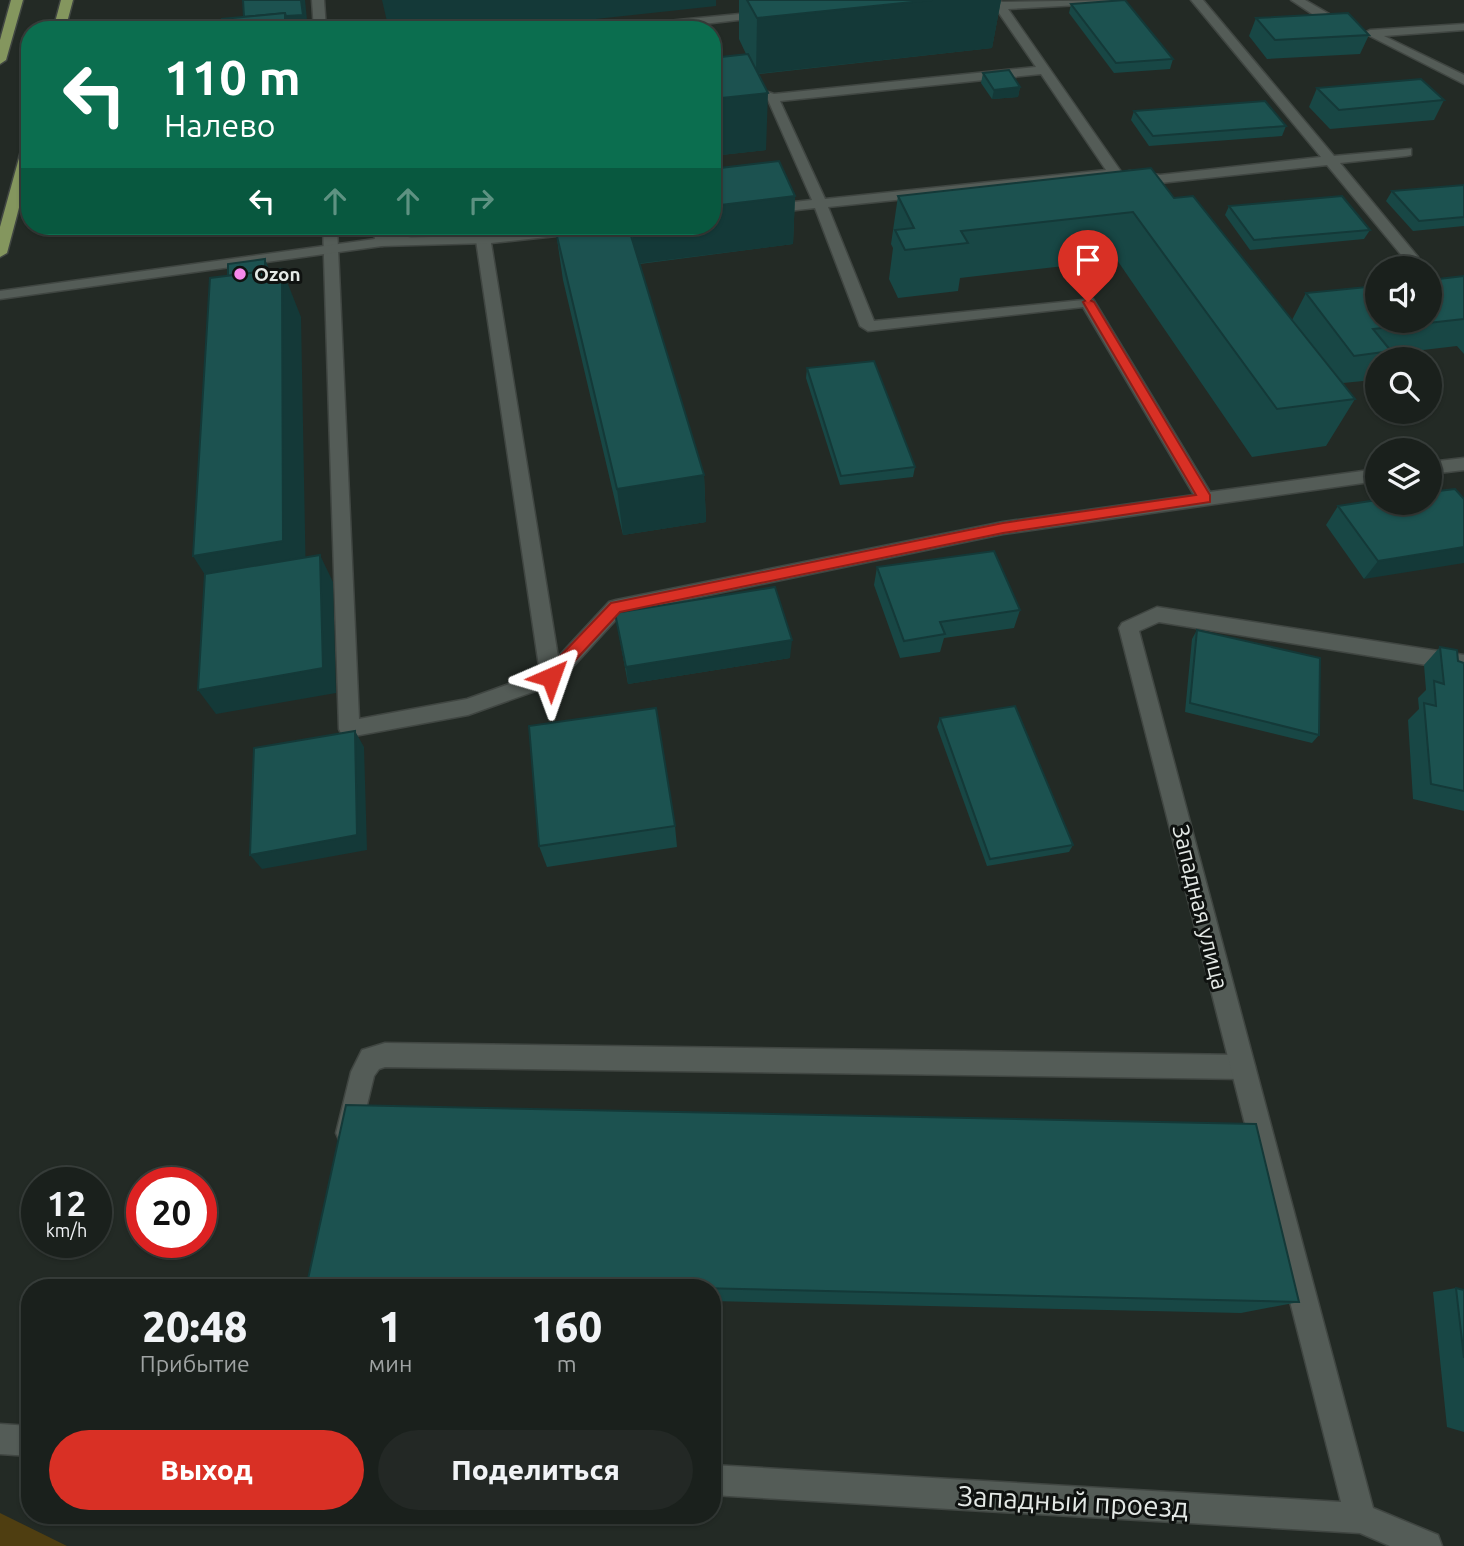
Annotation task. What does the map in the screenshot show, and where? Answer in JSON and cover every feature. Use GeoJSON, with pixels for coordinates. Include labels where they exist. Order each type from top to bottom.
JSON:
{"type":"FeatureCollection","features":[{"type":"Feature","properties":{"kind":"main road"},"geometry":{"type":"LineString","coordinates":[[0,60],[17,0]]}},
{"type":"Feature","properties":{"kind":"main road"},"geometry":{"type":"LineString","coordinates":[[61,21],[67,0]]}},
{"type":"Feature","properties":{"kind":"main road"},"geometry":{"type":"LineString","coordinates":[[0,253],[21,174]]}},
{"type":"Feature","properties":{"kind":"street"},"geometry":{"type":"LineString","coordinates":[[318,0],[319,21]]}},
{"type":"Feature","properties":{"kind":"street"},"geometry":{"type":"LineString","coordinates":[[752,0],[760,15]]}},
{"type":"Feature","properties":{"kind":"street"},"geometry":{"type":"LineString","coordinates":[[998,3],[1116,0]]}},
{"type":"Feature","properties":{"kind":"street"},"geometry":{"type":"LineString","coordinates":[[1197,0],[1410,256]]}},
{"type":"Feature","properties":{"kind":"street"},"geometry":{"type":"LineString","coordinates":[[1297,0],[1333,23],[1370,33],[1464,80]]}},
{"type":"Feature","properties":{"kind":"street"},"geometry":{"type":"LineString","coordinates":[[998,3],[1046,69],[1115,173]]}},
{"type":"Feature","properties":{"kind":"street"},"geometry":{"type":"LineString","coordinates":[[721,21],[773,13]]}},
{"type":"Feature","properties":{"kind":"street"},"geometry":{"type":"LineString","coordinates":[[1370,33],[1464,27]]}},
{"type":"Feature","properties":{"kind":"street"},"geometry":{"type":"LineString","coordinates":[[721,81],[773,98],[1046,69]]}},
{"type":"Feature","properties":{"kind":"street"},"geometry":{"type":"LineString","coordinates":[[773,98],[799,171],[820,203],[868,326],[1088,302],[1205,498]]}},
{"type":"Feature","properties":{"kind":"street"},"geometry":{"type":"LineString","coordinates":[[721,214],[1115,173],[1160,178],[1406,152]]}},
{"type":"Feature","properties":{"kind":"street"},"geometry":{"type":"LineString","coordinates":[[331,235],[349,729],[467,707],[551,677],[616,607],[1003,528],[1365,477]]}},
{"type":"Feature","properties":{"kind":"street"},"geometry":{"type":"LineString","coordinates":[[382,235],[382,242]]}},
{"type":"Feature","properties":{"kind":"street"},"geometry":{"type":"LineString","coordinates":[[382,242],[407,235]]}},
{"type":"Feature","properties":{"kind":"street"},"geometry":{"type":"LineString","coordinates":[[0,295],[382,242],[483,240],[529,235]]}},
{"type":"Feature","properties":{"kind":"street"},"geometry":{"type":"LineString","coordinates":[[483,240],[551,677]]}},
{"type":"Feature","properties":{"kind":"street"},"geometry":{"type":"LineString","coordinates":[[1442,467],[1464,464]]}},
{"type":"Feature","properties":{"kind":"street","name":"Западная улица"},"geometry":{"type":"LineString","coordinates":[[1360,1517],[1129,628],[1157,614],[1464,663]]}},
{"type":"Feature","properties":{"kind":"street"},"geometry":{"type":"LineString","coordinates":[[345,1153],[363,1072],[370,1059],[385,1055],[1243,1067]]}},
{"type":"Feature","properties":{"kind":"street"},"geometry":{"type":"LineString","coordinates":[[0,1439],[21,1440]]}},
{"type":"Feature","properties":{"kind":"street","name":"Западный проезд"},"geometry":{"type":"LineString","coordinates":[[721,1481],[1360,1517],[1427,1546]]}},
{"type":"Feature","properties":{"kind":"shaded area"},"geometry":{"type":"Polygon","coordinates":[[[0,1513],[67,1546],[0,1546],[0,1513]]]}},
{"type":"Feature","properties":{"kind":"building"},"geometry":{"type":"Polygon","coordinates":[[[243,0],[301,0],[303,15],[286,16],[285,13],[244,17],[243,0]]]}},
{"type":"Feature","properties":{"kind":"building"},"geometry":{"type":"Polygon","coordinates":[[[747,0],[932,0],[757,18],[747,0]]]}},
{"type":"Feature","properties":{"kind":"building"},"geometry":{"type":"Polygon","coordinates":[[[1125,0],[1173,59],[1116,63],[1071,4],[1125,0]]]}},
{"type":"Feature","properties":{"kind":"building"},"geometry":{"type":"Polygon","coordinates":[[[285,13],[285,21],[222,19],[285,13]]]}},
{"type":"Feature","properties":{"kind":"building"},"geometry":{"type":"Polygon","coordinates":[[[1348,13],[1369,35],[1275,40],[1256,18],[1348,13]]]}},
{"type":"Feature","properties":{"kind":"building"},"geometry":{"type":"Polygon","coordinates":[[[748,54],[768,93],[721,98],[721,57],[748,54]]]}},
{"type":"Feature","properties":{"kind":"building"},"geometry":{"type":"Polygon","coordinates":[[[1009,70],[1020,87],[994,90],[983,73],[1009,70]]]}},
{"type":"Feature","properties":{"kind":"building"},"geometry":{"type":"Polygon","coordinates":[[[1421,79],[1444,100],[1339,110],[1317,88],[1421,79]]]}},
{"type":"Feature","properties":{"kind":"building"},"geometry":{"type":"Polygon","coordinates":[[[1265,101],[1286,126],[1153,136],[1134,111],[1265,101]]]}},
{"type":"Feature","properties":{"kind":"building"},"geometry":{"type":"Polygon","coordinates":[[[779,161],[795,196],[721,205],[721,168],[779,161]]]}},
{"type":"Feature","properties":{"kind":"building"},"geometry":{"type":"Polygon","coordinates":[[[1151,168],[1174,198],[1193,196],[1355,399],[1277,409],[1133,212],[961,231],[968,243],[905,250],[895,230],[914,228],[898,196],[1151,168]]]}},
{"type":"Feature","properties":{"kind":"building"},"geometry":{"type":"Polygon","coordinates":[[[1464,185],[1464,217],[1419,221],[1392,191],[1464,185]]]}},
{"type":"Feature","properties":{"kind":"building"},"geometry":{"type":"Polygon","coordinates":[[[1342,196],[1370,230],[1254,240],[1229,206],[1342,196]]]}},
{"type":"Feature","properties":{"kind":"building"},"geometry":{"type":"Polygon","coordinates":[[[557,235],[631,235],[704,475],[617,489],[557,235]]]}},
{"type":"Feature","properties":{"kind":"building"},"geometry":{"type":"Polygon","coordinates":[[[265,259],[265,271],[228,276],[228,264],[265,259]]]}},
{"type":"Feature","properties":{"kind":"building"},"geometry":{"type":"Polygon","coordinates":[[[282,269],[283,541],[193,556],[210,278],[282,269]]]}},
{"type":"Feature","properties":{"kind":"building"},"geometry":{"type":"Polygon","coordinates":[[[1464,276],[1464,319],[1442,321],[1442,279],[1464,276]]]}},
{"type":"Feature","properties":{"kind":"building"},"geometry":{"type":"Polygon","coordinates":[[[1365,287],[1365,333],[1376,333],[1388,347],[1365,347],[1365,355],[1354,356],[1306,293],[1365,287]]]}},
{"type":"Feature","properties":{"kind":"building"},"geometry":{"type":"Polygon","coordinates":[[[874,361],[915,467],[841,476],[807,368],[874,361]]]}},
{"type":"Feature","properties":{"kind":"building"},"geometry":{"type":"Polygon","coordinates":[[[1455,489],[1464,499],[1464,547],[1378,561],[1338,506],[1365,502],[1365,515],[1442,515],[1442,491],[1455,489]]]}},
{"type":"Feature","properties":{"kind":"building"},"geometry":{"type":"Polygon","coordinates":[[[994,551],[1020,610],[940,622],[945,634],[904,641],[877,567],[994,551]]]}},
{"type":"Feature","properties":{"kind":"building"},"geometry":{"type":"Polygon","coordinates":[[[320,555],[323,668],[198,690],[205,574],[320,555]]]}},
{"type":"Feature","properties":{"kind":"building"},"geometry":{"type":"Polygon","coordinates":[[[775,587],[792,640],[626,667],[615,613],[775,587]]]}},
{"type":"Feature","properties":{"kind":"building"},"geometry":{"type":"Polygon","coordinates":[[[1197,630],[1320,658],[1319,735],[1190,703],[1197,630]]]}},
{"type":"Feature","properties":{"kind":"building"},"geometry":{"type":"Polygon","coordinates":[[[1440,647],[1457,650],[1458,661],[1464,663],[1464,791],[1431,784],[1424,703],[1436,706],[1434,681],[1444,684],[1440,647]]]}},
{"type":"Feature","properties":{"kind":"building"},"geometry":{"type":"Polygon","coordinates":[[[1015,706],[1073,845],[990,859],[940,718],[1015,706]]]}},
{"type":"Feature","properties":{"kind":"building"},"geometry":{"type":"Polygon","coordinates":[[[656,708],[675,826],[539,846],[529,726],[656,708]]]}},
{"type":"Feature","properties":{"kind":"building"},"geometry":{"type":"Polygon","coordinates":[[[355,731],[357,835],[250,855],[254,748],[355,731]]]}},
{"type":"Feature","properties":{"kind":"building"},"geometry":{"type":"Polygon","coordinates":[[[346,1105],[1256,1124],[1299,1302],[721,1289],[721,1279],[308,1279],[346,1105]]]}},
{"type":"Feature","properties":{"kind":"building"},"geometry":{"type":"Polygon","coordinates":[[[1456,1288],[1464,1290],[1464,1358],[1456,1288]]]}},
{"type":"Feature","properties":{"kind":"place","name":"Ozon"},"geometry":{"type":"Point","coordinates":[240,274]}},
{"type":"Feature","properties":{"kind":"route"},"geometry":{"type":"LineString","coordinates":[[551,677],[616,607],[1003,528],[1205,498],[1088,302]]}}]}
